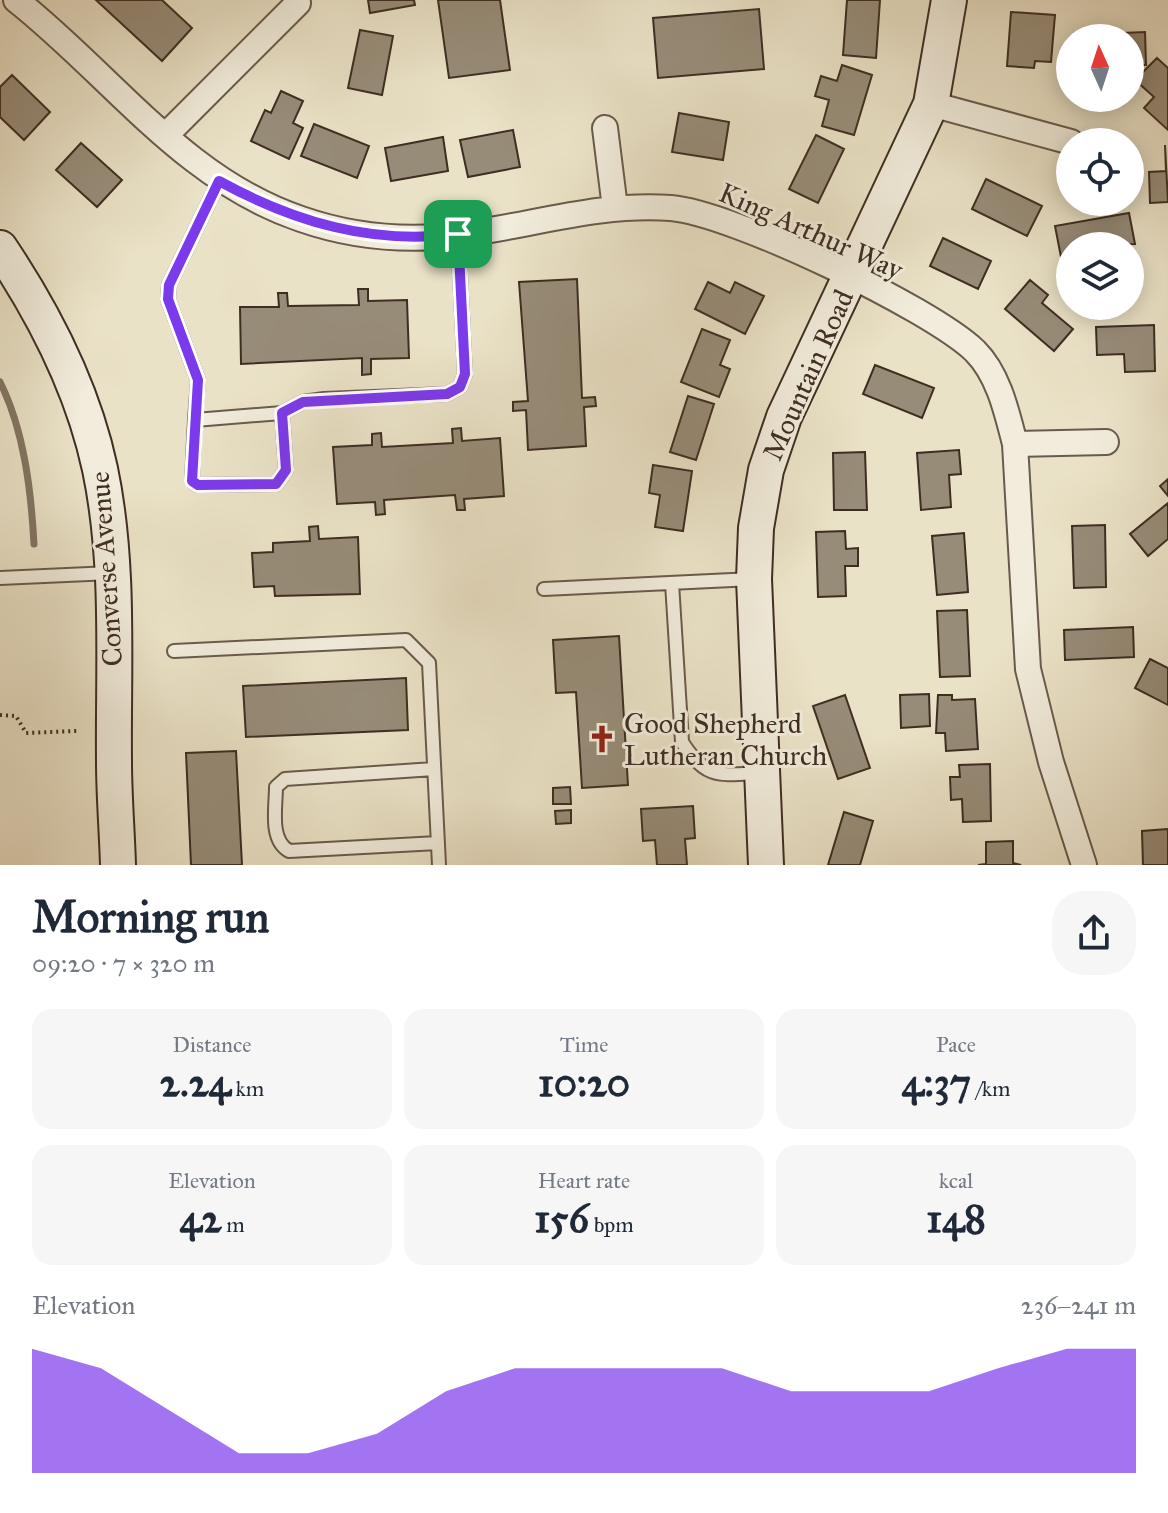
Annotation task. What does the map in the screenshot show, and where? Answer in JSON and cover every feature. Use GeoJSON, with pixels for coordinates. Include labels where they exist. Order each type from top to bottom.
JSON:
{"type":"FeatureCollection","features":[{"type":"Feature","properties":{"kind":"street","name":"King Arthur Way"},"geometry":{"type":"LineString","coordinates":[[16,0],[219,181],[286,214],[346,231],[392,237],[458,234],[615,208],[672,208],[708,215],[851,277],[944,326],[977,353],[995,381],[1015,444],[1028,669],[1051,762],[1084,865]]}},
{"type":"Feature","properties":{"kind":"street","name":"Mountain Road"},"geometry":{"type":"LineString","coordinates":[[766,865],[754,579],[756,528],[766,470],[784,417],[931,104],[949,0]]}},
{"type":"Feature","properties":{"kind":"street"},"geometry":{"type":"LineString","coordinates":[[165,136],[298,3]]}},
{"type":"Feature","properties":{"kind":"street"},"geometry":{"type":"LineString","coordinates":[[931,104],[1056,138]]}},
{"type":"Feature","properties":{"kind":"street"},"geometry":{"type":"LineString","coordinates":[[605,128],[615,208]]}},
{"type":"Feature","properties":{"kind":"street","name":"Converse Avenue"},"geometry":{"type":"LineString","coordinates":[[0,248],[28,290],[60,352],[86,417],[100,470],[111,573],[118,865]]}},
{"type":"Feature","properties":{"kind":"street"},"geometry":{"type":"LineString","coordinates":[[1015,444],[1106,442]]}},
{"type":"Feature","properties":{"kind":"lane"},"geometry":{"type":"LineString","coordinates":[[219,181],[169,285],[168,299],[198,380],[192,481],[198,485],[276,484],[286,470],[282,413]]}},
{"type":"Feature","properties":{"kind":"lane"},"geometry":{"type":"LineString","coordinates":[[195,420],[282,413],[303,402],[324,399],[447,394],[460,387],[465,374],[458,234]]}},
{"type":"Feature","properties":{"kind":"lane"},"geometry":{"type":"LineString","coordinates":[[0,578],[111,573]]}},
{"type":"Feature","properties":{"kind":"lane"},"geometry":{"type":"LineString","coordinates":[[544,589],[754,579]]}},
{"type":"Feature","properties":{"kind":"lane"},"geometry":{"type":"LineString","coordinates":[[672,583],[682,742],[696,763],[714,775],[762,773]]}},
{"type":"Feature","properties":{"kind":"lane"},"geometry":{"type":"LineString","coordinates":[[174,651],[406,640],[429,663],[439,865]]}},
{"type":"Feature","properties":{"kind":"lane"},"geometry":{"type":"LineString","coordinates":[[434,769],[285,779],[276,787],[276,834],[282,847],[289,851],[438,843]]}},
{"type":"Feature","properties":{"kind":"path"},"geometry":{"type":"LineString","coordinates":[[0,715],[16,716],[26,733],[77,731]]}},
{"type":"Feature","properties":{"kind":"building"},"geometry":{"type":"Polygon","coordinates":[[[96,0],[162,0],[192,28],[162,61],[96,0]]]}},
{"type":"Feature","properties":{"kind":"building"},"geometry":{"type":"Polygon","coordinates":[[[368,0],[414,0],[415,5],[370,13],[368,0]]]}},
{"type":"Feature","properties":{"kind":"building"},"geometry":{"type":"Polygon","coordinates":[[[438,0],[500,0],[510,70],[449,78],[438,0]]]}},
{"type":"Feature","properties":{"kind":"building"},"geometry":{"type":"Polygon","coordinates":[[[847,0],[880,0],[876,58],[843,55],[847,0]]]}},
{"type":"Feature","properties":{"kind":"building"},"geometry":{"type":"Polygon","coordinates":[[[759,9],[764,69],[658,78],[653,18],[759,9]]]}},
{"type":"Feature","properties":{"kind":"building"},"geometry":{"type":"Polygon","coordinates":[[[1011,12],[1055,15],[1051,62],[1035,61],[1034,68],[1007,66],[1011,12]]]}},
{"type":"Feature","properties":{"kind":"building"},"geometry":{"type":"Polygon","coordinates":[[[360,30],[393,36],[382,95],[348,88],[360,30]]]}},
{"type":"Feature","properties":{"kind":"building"},"geometry":{"type":"Polygon","coordinates":[[[1145,32],[1146,65],[1144,65],[1145,32]]]}},
{"type":"Feature","properties":{"kind":"building"},"geometry":{"type":"Polygon","coordinates":[[[1157,58],[1168,68],[1168,130],[1144,108],[1154,97],[1144,88],[1144,71],[1157,58]]]}},
{"type":"Feature","properties":{"kind":"building"},"geometry":{"type":"Polygon","coordinates":[[[842,65],[872,75],[854,135],[822,126],[829,100],[815,96],[821,76],[837,81],[842,65]]]}},
{"type":"Feature","properties":{"kind":"building"},"geometry":{"type":"Polygon","coordinates":[[[12,75],[50,112],[24,140],[0,117],[0,87],[12,75]]]}},
{"type":"Feature","properties":{"kind":"building"},"geometry":{"type":"Polygon","coordinates":[[[281,91],[303,101],[293,123],[303,128],[289,159],[251,141],[265,110],[271,113],[281,91]]]}},
{"type":"Feature","properties":{"kind":"building"},"geometry":{"type":"Polygon","coordinates":[[[679,113],[729,122],[723,160],[672,152],[679,113]]]}},
{"type":"Feature","properties":{"kind":"building"},"geometry":{"type":"Polygon","coordinates":[[[314,124],[369,146],[357,178],[301,156],[314,124]]]}},
{"type":"Feature","properties":{"kind":"building"},"geometry":{"type":"Polygon","coordinates":[[[513,130],[520,167],[468,177],[460,140],[513,130]]]}},
{"type":"Feature","properties":{"kind":"building"},"geometry":{"type":"Polygon","coordinates":[[[816,135],[844,149],[818,203],[789,189],[816,135]]]}},
{"type":"Feature","properties":{"kind":"building"},"geometry":{"type":"Polygon","coordinates":[[[443,137],[448,171],[391,181],[385,148],[443,137]]]}},
{"type":"Feature","properties":{"kind":"building"},"geometry":{"type":"Polygon","coordinates":[[[81,143],[122,180],[97,207],[56,170],[81,143]]]}},
{"type":"Feature","properties":{"kind":"building"},"geometry":{"type":"Polygon","coordinates":[[[1165,145],[1168,202],[1150,203],[1149,172],[1166,171],[1165,145]]]}},
{"type":"Feature","properties":{"kind":"building"},"geometry":{"type":"Polygon","coordinates":[[[986,179],[1042,206],[1027,236],[972,209],[986,179]]]}},
{"type":"Feature","properties":{"kind":"building"},"geometry":{"type":"Polygon","coordinates":[[[1130,216],[1133,232],[1056,232],[1055,226],[1130,216]]]}},
{"type":"Feature","properties":{"kind":"building"},"geometry":{"type":"Polygon","coordinates":[[[943,238],[991,261],[978,289],[930,266],[943,238]]]}},
{"type":"Feature","properties":{"kind":"building"},"geometry":{"type":"Polygon","coordinates":[[[577,279],[582,398],[595,397],[596,406],[584,407],[586,446],[528,450],[526,410],[513,411],[513,402],[528,401],[519,282],[577,279]]]}},
{"type":"Feature","properties":{"kind":"building"},"geometry":{"type":"Polygon","coordinates":[[[1030,280],[1048,295],[1042,303],[1056,315],[1056,320],[1062,320],[1073,329],[1054,351],[1005,309],[1030,280]]]}},
{"type":"Feature","properties":{"kind":"building"},"geometry":{"type":"Polygon","coordinates":[[[708,282],[730,293],[735,282],[764,296],[745,334],[695,309],[708,282]]]}},
{"type":"Feature","properties":{"kind":"building"},"geometry":{"type":"Polygon","coordinates":[[[358,289],[368,289],[368,301],[407,300],[409,358],[371,359],[371,374],[362,375],[362,358],[241,364],[240,307],[279,307],[278,293],[287,293],[288,306],[359,305],[358,289]]]}},
{"type":"Feature","properties":{"kind":"building"},"geometry":{"type":"Polygon","coordinates":[[[1154,325],[1155,371],[1125,372],[1124,354],[1097,355],[1096,327],[1154,325]]]}},
{"type":"Feature","properties":{"kind":"building"},"geometry":{"type":"Polygon","coordinates":[[[702,329],[730,340],[720,365],[730,369],[719,397],[681,382],[702,329]]]}},
{"type":"Feature","properties":{"kind":"building"},"geometry":{"type":"Polygon","coordinates":[[[875,365],[934,388],[922,418],[863,394],[875,365]]]}},
{"type":"Feature","properties":{"kind":"building"},"geometry":{"type":"Polygon","coordinates":[[[688,396],[714,404],[696,460],[670,452],[688,396]]]}},
{"type":"Feature","properties":{"kind":"building"},"geometry":{"type":"Polygon","coordinates":[[[461,428],[462,441],[500,438],[504,496],[464,499],[465,510],[457,510],[455,495],[384,500],[385,514],[376,515],[375,502],[337,504],[333,447],[372,445],[372,434],[381,433],[382,447],[453,443],[452,429],[461,428]]]}},
{"type":"Feature","properties":{"kind":"building"},"geometry":{"type":"Polygon","coordinates":[[[959,450],[961,474],[949,475],[951,507],[921,510],[917,453],[959,450]]]}},
{"type":"Feature","properties":{"kind":"building"},"geometry":{"type":"Polygon","coordinates":[[[865,452],[867,510],[834,510],[833,453],[865,452]]]}},
{"type":"Feature","properties":{"kind":"building"},"geometry":{"type":"Polygon","coordinates":[[[653,465],[692,471],[683,531],[655,527],[660,495],[649,493],[653,465]]]}},
{"type":"Feature","properties":{"kind":"building"},"geometry":{"type":"Polygon","coordinates":[[[1168,479],[1168,496],[1160,486],[1168,479]]]}},
{"type":"Feature","properties":{"kind":"building"},"geometry":{"type":"Polygon","coordinates":[[[1168,503],[1168,539],[1148,556],[1130,534],[1168,503]]]}},
{"type":"Feature","properties":{"kind":"building"},"geometry":{"type":"Polygon","coordinates":[[[1105,525],[1106,587],[1074,588],[1072,526],[1105,525]]]}},
{"type":"Feature","properties":{"kind":"building"},"geometry":{"type":"Polygon","coordinates":[[[318,526],[319,539],[358,537],[360,594],[275,596],[274,586],[254,587],[252,553],[273,552],[273,543],[310,541],[309,527],[318,526]]]}},
{"type":"Feature","properties":{"kind":"building"},"geometry":{"type":"Polygon","coordinates":[[[845,531],[846,549],[858,548],[858,566],[845,566],[846,596],[818,597],[816,532],[845,531]]]}},
{"type":"Feature","properties":{"kind":"building"},"geometry":{"type":"Polygon","coordinates":[[[964,533],[968,592],[937,595],[932,536],[964,533]]]}},
{"type":"Feature","properties":{"kind":"building"},"geometry":{"type":"Polygon","coordinates":[[[967,610],[970,676],[940,677],[937,611],[967,610]]]}},
{"type":"Feature","properties":{"kind":"building"},"geometry":{"type":"Polygon","coordinates":[[[1133,627],[1134,657],[1065,660],[1064,630],[1133,627]]]}},
{"type":"Feature","properties":{"kind":"building","name":"Good Shepherd Lutheran Church"},"geometry":{"type":"Polygon","coordinates":[[[619,636],[628,785],[582,788],[576,692],[556,693],[553,640],[619,636]]]}},
{"type":"Feature","properties":{"kind":"building"},"geometry":{"type":"Polygon","coordinates":[[[1150,659],[1168,668],[1168,705],[1135,688],[1150,659]]]}},
{"type":"Feature","properties":{"kind":"building"},"geometry":{"type":"Polygon","coordinates":[[[406,678],[408,730],[246,737],[243,686],[406,678]]]}},
{"type":"Feature","properties":{"kind":"building"},"geometry":{"type":"Polygon","coordinates":[[[929,694],[930,726],[901,728],[900,695],[929,694]]]}},
{"type":"Feature","properties":{"kind":"building"},"geometry":{"type":"Polygon","coordinates":[[[845,695],[870,768],[838,779],[813,706],[845,695]]]}},
{"type":"Feature","properties":{"kind":"building"},"geometry":{"type":"Polygon","coordinates":[[[938,695],[952,695],[952,700],[975,699],[978,749],[946,751],[945,733],[936,733],[938,695]]]}},
{"type":"Feature","properties":{"kind":"building"},"geometry":{"type":"Polygon","coordinates":[[[236,751],[242,865],[191,865],[186,753],[236,751]]]}},
{"type":"Feature","properties":{"kind":"building"},"geometry":{"type":"Polygon","coordinates":[[[990,764],[991,821],[963,822],[962,799],[951,800],[950,777],[960,777],[959,765],[990,764]]]}},
{"type":"Feature","properties":{"kind":"building"},"geometry":{"type":"Polygon","coordinates":[[[570,787],[571,804],[553,804],[553,788],[570,787]]]}},
{"type":"Feature","properties":{"kind":"building"},"geometry":{"type":"Polygon","coordinates":[[[693,806],[695,838],[685,839],[687,865],[657,865],[655,840],[643,841],[641,809],[693,806]]]}},
{"type":"Feature","properties":{"kind":"building"},"geometry":{"type":"Polygon","coordinates":[[[571,810],[571,823],[556,824],[555,811],[571,810]]]}},
{"type":"Feature","properties":{"kind":"building"},"geometry":{"type":"Polygon","coordinates":[[[844,812],[873,821],[860,865],[828,865],[844,812]]]}},
{"type":"Feature","properties":{"kind":"building"},"geometry":{"type":"Polygon","coordinates":[[[1168,829],[1168,865],[1143,865],[1142,831],[1168,829]]]}},
{"type":"Feature","properties":{"kind":"building"},"geometry":{"type":"Polygon","coordinates":[[[1013,841],[1013,863],[1021,865],[978,865],[986,864],[986,842],[1013,841]]]}},
{"type":"Feature","properties":{"kind":"waterway"},"geometry":{"type":"LineString","coordinates":[[0,382],[21,440],[34,544]]}},
{"type":"Feature","properties":{"kind":"place","name":"Good Shepherd Lutheran Church"},"geometry":{"type":"Point","coordinates":[602,739]}},
{"type":"Feature","properties":{"kind":"route"},"geometry":{"type":"LineString","coordinates":[[219,181],[257,202],[301,219],[346,231],[392,237],[458,234],[465,374],[460,387],[447,394],[303,402],[282,413],[286,470],[282,480],[276,484],[198,485],[192,481],[198,380],[168,299],[169,285],[219,181]]}}]}
